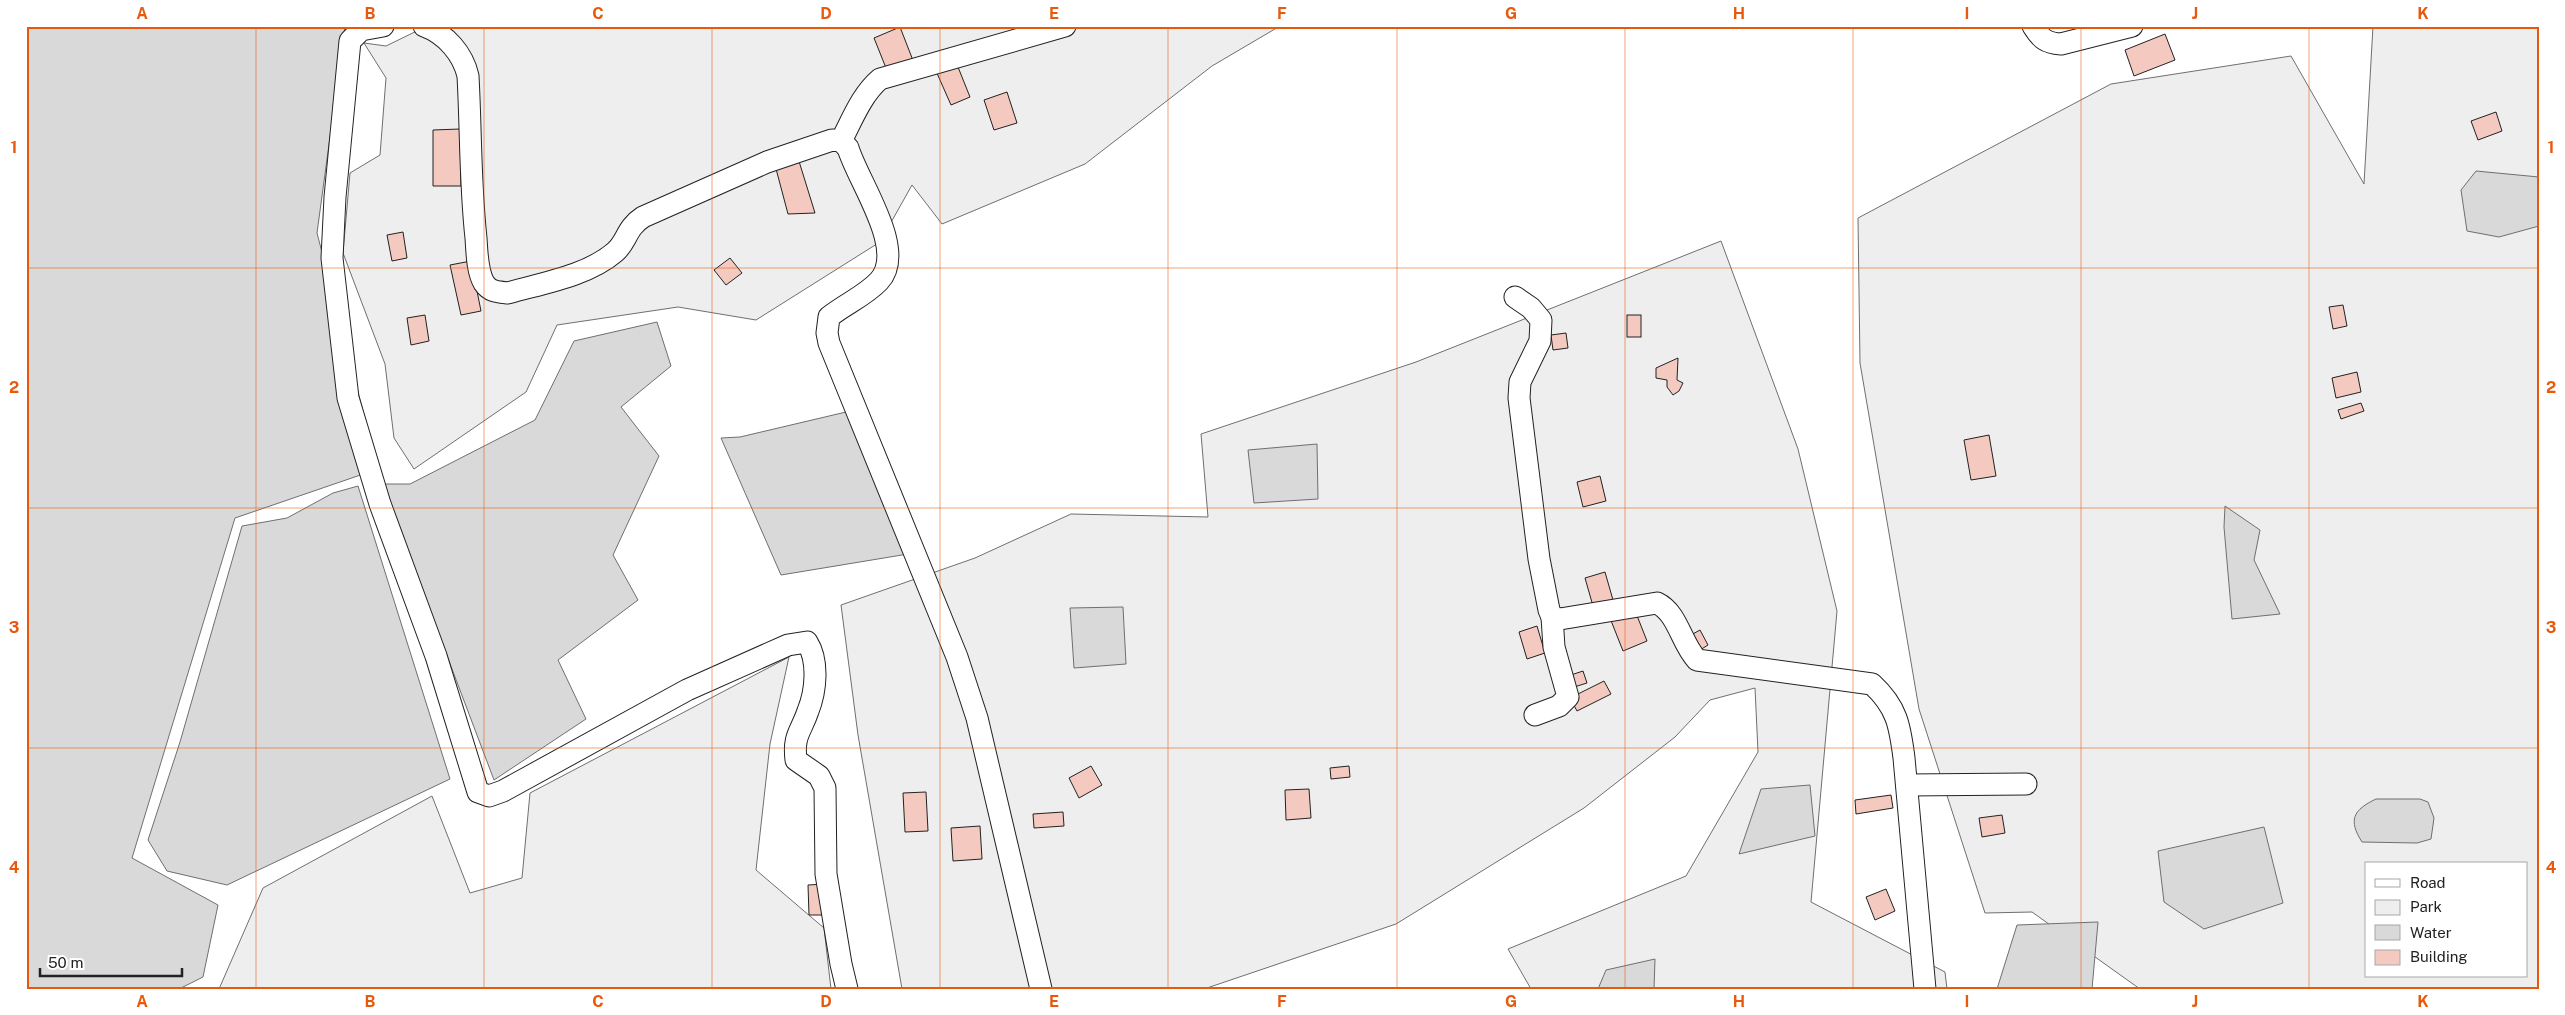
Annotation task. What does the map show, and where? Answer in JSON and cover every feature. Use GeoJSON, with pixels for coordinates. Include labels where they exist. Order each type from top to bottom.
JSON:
{"type":"FeatureCollection","features":[{"type":"Feature","properties":{"kind":"street"},"geometry":{"type":"LineString","coordinates":[[383,26],[361,30],[350,41],[335,197],[332,258],[348,398],[380,504],[436,656],[478,792],[489,796],[503,791],[687,690],[788,645],[807,642],[815,667],[814,689],[808,712],[797,737],[796,760],[819,776],[825,788],[826,874],[847,989]]}},
{"type":"Feature","properties":{"kind":"street"},"geometry":{"type":"LineString","coordinates":[[841,141],[857,110],[880,79],[1065,26]]}},
{"type":"Feature","properties":{"kind":"street"},"geometry":{"type":"LineString","coordinates":[[2033,26],[2040,37],[2049,43],[2061,44],[2132,26]]}},
{"type":"Feature","properties":{"kind":"street"},"geometry":{"type":"LineString","coordinates":[[428,27],[442,34],[465,63],[469,89],[473,209],[478,258],[484,284],[489,290],[508,293],[583,270],[604,261],[618,250],[629,228],[642,217],[767,162],[827,141],[841,141],[848,148],[886,237],[889,263],[885,274],[869,291],[829,317],[827,328],[829,343],[956,657],[977,718],[1041,989]]}},
{"type":"Feature","properties":{"kind":"street"},"geometry":{"type":"LineString","coordinates":[[1515,297],[1531,308],[1541,320],[1540,341],[1520,382],[1519,398],[1539,559],[1548,610],[1552,617],[1554,647],[1568,697],[1559,706],[1535,715]]}},
{"type":"Feature","properties":{"kind":"street"},"geometry":{"type":"LineString","coordinates":[[1552,617],[1560,619],[1657,603],[1667,608],[1690,653],[1697,660],[1872,684],[1888,698],[1900,728],[1907,785],[1925,989]]}},
{"type":"Feature","properties":{"kind":"street"},"geometry":{"type":"LineString","coordinates":[[1907,785],[2026,784]]}},
{"type":"Feature","properties":{"kind":"green space"},"geometry":{"type":"Polygon","coordinates":[[[427,26],[1280,26],[1212,66],[1085,164],[942,224],[912,185],[880,242],[756,320],[678,307],[557,325],[526,392],[414,469],[394,438],[385,364],[343,253],[350,173],[380,155],[386,78],[364,43],[386,46],[427,26]]]}},
{"type":"Feature","properties":{"kind":"green space"},"geometry":{"type":"Polygon","coordinates":[[[2373,26],[2539,26],[2539,989],[2140,989],[2032,912],[1985,913],[1919,709],[1860,363],[1858,218],[2111,84],[2291,56],[2364,184],[2373,26]]]}},
{"type":"Feature","properties":{"kind":"green space"},"geometry":{"type":"Polygon","coordinates":[[[1721,241],[1798,449],[1837,611],[1811,902],[1945,972],[1947,989],[1531,989],[1508,949],[1686,876],[1758,752],[1755,688],[1710,700],[1675,737],[1584,808],[1396,924],[1204,989],[902,989],[858,735],[841,605],[975,558],[1071,514],[1208,517],[1201,434],[1416,362],[1721,241]]]}},
{"type":"Feature","properties":{"kind":"green space"},"geometry":{"type":"Polygon","coordinates":[[[789,657],[770,744],[756,870],[824,928],[831,989],[219,989],[263,888],[432,796],[470,893],[522,878],[530,793],[789,657]]]}},
{"type":"Feature","properties":{"kind":"water"},"geometry":{"type":"Polygon","coordinates":[[[26,26],[345,26],[317,233],[378,469],[235,518],[132,858],[218,905],[203,977],[179,989],[26,989],[26,26]]]}},
{"type":"Feature","properties":{"kind":"water"},"geometry":{"type":"Polygon","coordinates":[[[2476,171],[2539,177],[2539,226],[2499,237],[2467,231],[2461,190],[2476,171]]]}},
{"type":"Feature","properties":{"kind":"water"},"geometry":{"type":"Polygon","coordinates":[[[657,322],[671,366],[621,407],[659,456],[613,555],[638,600],[558,660],[586,719],[494,780],[382,484],[410,484],[535,420],[574,341],[657,322]]]}},
{"type":"Feature","properties":{"kind":"water"},"geometry":{"type":"Polygon","coordinates":[[[846,412],[908,554],[781,575],[721,438],[740,437],[846,412]]]}},
{"type":"Feature","properties":{"kind":"water"},"geometry":{"type":"Polygon","coordinates":[[[1317,444],[1318,499],[1254,503],[1248,450],[1317,444]]]}},
{"type":"Feature","properties":{"kind":"water"},"geometry":{"type":"Polygon","coordinates":[[[358,486],[450,779],[227,885],[167,871],[148,840],[180,742],[242,526],[287,518],[333,493],[358,486]]]}},
{"type":"Feature","properties":{"kind":"water"},"geometry":{"type":"Polygon","coordinates":[[[2225,506],[2260,530],[2254,560],[2280,614],[2232,619],[2224,527],[2225,506]]]}},
{"type":"Feature","properties":{"kind":"water"},"geometry":{"type":"Polygon","coordinates":[[[1123,607],[1126,664],[1074,668],[1070,608],[1123,607]]]}},
{"type":"Feature","properties":{"kind":"water"},"geometry":{"type":"Polygon","coordinates":[[[1810,785],[1815,836],[1739,854],[1761,789],[1810,785]]]}},
{"type":"Feature","properties":{"kind":"water"},"geometry":{"type":"Polygon","coordinates":[[[2376,799],[2420,799],[2428,802],[2434,818],[2431,839],[2417,843],[2362,842],[2355,828],[2355,816],[2362,807],[2376,799]]]}},
{"type":"Feature","properties":{"kind":"water"},"geometry":{"type":"Polygon","coordinates":[[[2264,827],[2283,903],[2204,929],[2164,902],[2158,851],[2264,827]]]}},
{"type":"Feature","properties":{"kind":"water"},"geometry":{"type":"Polygon","coordinates":[[[2098,922],[2092,989],[1997,989],[2017,925],[2098,922]]]}},
{"type":"Feature","properties":{"kind":"water"},"geometry":{"type":"Polygon","coordinates":[[[1655,959],[1654,989],[1598,989],[1606,970],[1655,959]]]}},
{"type":"Feature","properties":{"kind":"building"},"geometry":{"type":"Polygon","coordinates":[[[900,27],[914,63],[888,73],[874,38],[900,27]]]}},
{"type":"Feature","properties":{"kind":"building"},"geometry":{"type":"Polygon","coordinates":[[[2165,34],[2175,60],[2134,76],[2125,50],[2165,34]]]}},
{"type":"Feature","properties":{"kind":"building"},"geometry":{"type":"Polygon","coordinates":[[[956,62],[970,97],[951,105],[936,71],[956,62]]]}},
{"type":"Feature","properties":{"kind":"building"},"geometry":{"type":"Polygon","coordinates":[[[1007,92],[1017,123],[994,130],[984,100],[1007,92]]]}},
{"type":"Feature","properties":{"kind":"building"},"geometry":{"type":"Polygon","coordinates":[[[2496,112],[2502,131],[2478,140],[2471,121],[2496,112]]]}},
{"type":"Feature","properties":{"kind":"building"},"geometry":{"type":"Polygon","coordinates":[[[460,129],[461,186],[433,186],[433,130],[460,129]]]}},
{"type":"Feature","properties":{"kind":"building"},"geometry":{"type":"Polygon","coordinates":[[[798,158],[815,213],[788,214],[775,165],[798,158]]]}},
{"type":"Feature","properties":{"kind":"building"},"geometry":{"type":"Polygon","coordinates":[[[403,232],[407,258],[392,261],[387,235],[403,232]]]}},
{"type":"Feature","properties":{"kind":"building"},"geometry":{"type":"Polygon","coordinates":[[[730,258],[742,273],[726,285],[714,270],[730,258]]]}},
{"type":"Feature","properties":{"kind":"building"},"geometry":{"type":"Polygon","coordinates":[[[471,261],[481,311],[461,315],[450,265],[471,261]]]}},
{"type":"Feature","properties":{"kind":"building"},"geometry":{"type":"Polygon","coordinates":[[[2343,305],[2347,326],[2333,329],[2329,307],[2343,305]]]}},
{"type":"Feature","properties":{"kind":"building"},"geometry":{"type":"Polygon","coordinates":[[[425,315],[429,341],[411,345],[407,318],[425,315]]]}},
{"type":"Feature","properties":{"kind":"building"},"geometry":{"type":"Polygon","coordinates":[[[1627,315],[1641,315],[1641,337],[1627,337],[1627,315]]]}},
{"type":"Feature","properties":{"kind":"building"},"geometry":{"type":"Polygon","coordinates":[[[1566,333],[1568,348],[1553,350],[1551,335],[1566,333]]]}},
{"type":"Feature","properties":{"kind":"building"},"geometry":{"type":"Polygon","coordinates":[[[1678,358],[1677,380],[1683,383],[1679,391],[1673,395],[1667,387],[1667,380],[1656,378],[1656,368],[1678,358]]]}},
{"type":"Feature","properties":{"kind":"building"},"geometry":{"type":"Polygon","coordinates":[[[2357,372],[2361,392],[2336,398],[2332,378],[2357,372]]]}},
{"type":"Feature","properties":{"kind":"building"},"geometry":{"type":"Polygon","coordinates":[[[2361,403],[2364,411],[2341,419],[2338,410],[2361,403]]]}},
{"type":"Feature","properties":{"kind":"building"},"geometry":{"type":"Polygon","coordinates":[[[1989,435],[1996,476],[1971,480],[1964,440],[1989,435]]]}},
{"type":"Feature","properties":{"kind":"building"},"geometry":{"type":"Polygon","coordinates":[[[1600,476],[1606,501],[1583,507],[1577,482],[1600,476]]]}},
{"type":"Feature","properties":{"kind":"building"},"geometry":{"type":"Polygon","coordinates":[[[1605,572],[1613,600],[1593,606],[1585,578],[1605,572]]]}},
{"type":"Feature","properties":{"kind":"building"},"geometry":{"type":"Polygon","coordinates":[[[1634,608],[1647,641],[1623,651],[1610,618],[1634,608]]]}},
{"type":"Feature","properties":{"kind":"building"},"geometry":{"type":"Polygon","coordinates":[[[1537,626],[1545,653],[1527,659],[1519,632],[1537,626]]]}},
{"type":"Feature","properties":{"kind":"building"},"geometry":{"type":"Polygon","coordinates":[[[1700,630],[1708,645],[1700,650],[1691,635],[1700,630]]]}},
{"type":"Feature","properties":{"kind":"building"},"geometry":{"type":"Polygon","coordinates":[[[1583,671],[1587,683],[1571,688],[1568,676],[1583,671]]]}},
{"type":"Feature","properties":{"kind":"building"},"geometry":{"type":"Polygon","coordinates":[[[1604,681],[1611,694],[1577,711],[1570,698],[1604,681]]]}},
{"type":"Feature","properties":{"kind":"building"},"geometry":{"type":"Polygon","coordinates":[[[1091,766],[1102,785],[1079,798],[1069,778],[1091,766]]]}},
{"type":"Feature","properties":{"kind":"building"},"geometry":{"type":"Polygon","coordinates":[[[1349,766],[1350,777],[1331,779],[1330,768],[1349,766]]]}},
{"type":"Feature","properties":{"kind":"building"},"geometry":{"type":"Polygon","coordinates":[[[1309,789],[1311,818],[1286,820],[1285,790],[1309,789]]]}},
{"type":"Feature","properties":{"kind":"building"},"geometry":{"type":"Polygon","coordinates":[[[926,792],[928,831],[905,832],[903,793],[926,792]]]}},
{"type":"Feature","properties":{"kind":"building"},"geometry":{"type":"Polygon","coordinates":[[[1891,795],[1893,808],[1856,814],[1855,800],[1891,795]]]}},
{"type":"Feature","properties":{"kind":"building"},"geometry":{"type":"Polygon","coordinates":[[[1063,812],[1064,826],[1034,828],[1033,814],[1063,812]]]}},
{"type":"Feature","properties":{"kind":"building"},"geometry":{"type":"Polygon","coordinates":[[[2002,815],[2005,833],[1982,837],[1979,818],[2002,815]]]}},
{"type":"Feature","properties":{"kind":"building"},"geometry":{"type":"Polygon","coordinates":[[[980,826],[982,859],[953,861],[951,828],[980,826]]]}},
{"type":"Feature","properties":{"kind":"building"},"geometry":{"type":"Polygon","coordinates":[[[825,884],[827,915],[809,915],[808,885],[825,884]]]}},
{"type":"Feature","properties":{"kind":"building"},"geometry":{"type":"Polygon","coordinates":[[[1886,889],[1895,911],[1875,920],[1866,897],[1886,889]]]}}]}
